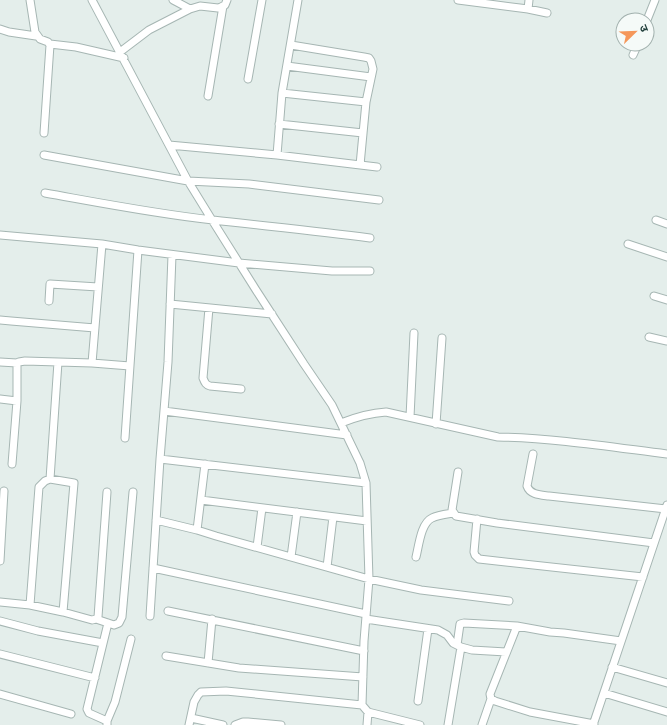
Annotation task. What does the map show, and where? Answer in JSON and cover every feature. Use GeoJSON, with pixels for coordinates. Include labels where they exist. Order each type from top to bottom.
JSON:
{"type":"FeatureCollection","features":[{"type":"Feature","properties":{"kind":"street"},"geometry":{"type":"LineString","coordinates":[[30,0],[34,32],[36,36]]}},
{"type":"Feature","properties":{"kind":"street"},"geometry":{"type":"LineString","coordinates":[[92,0],[188,181],[239,263],[332,405],[360,463],[366,484],[369,579],[362,705],[368,712],[420,725]]}},
{"type":"Feature","properties":{"kind":"street"},"geometry":{"type":"LineString","coordinates":[[173,0],[183,3],[190,9]]}},
{"type":"Feature","properties":{"kind":"street"},"geometry":{"type":"LineString","coordinates":[[248,79],[262,0]]}},
{"type":"Feature","properties":{"kind":"street"},"geometry":{"type":"LineString","coordinates":[[278,155],[282,93],[298,0]]}},
{"type":"Feature","properties":{"kind":"street"},"geometry":{"type":"LineString","coordinates":[[459,0],[547,13]]}},
{"type":"Feature","properties":{"kind":"street"},"geometry":{"type":"LineString","coordinates":[[528,9],[529,0]]}},
{"type":"Feature","properties":{"kind":"street"},"geometry":{"type":"LineString","coordinates":[[650,12],[655,0]]}},
{"type":"Feature","properties":{"kind":"street"},"geometry":{"type":"LineString","coordinates":[[122,55],[149,30],[190,9],[200,6],[218,8],[225,3]]}},
{"type":"Feature","properties":{"kind":"street"},"geometry":{"type":"LineString","coordinates":[[208,96],[225,3]]}},
{"type":"Feature","properties":{"kind":"street"},"geometry":{"type":"LineString","coordinates":[[0,29],[9,32],[36,36],[50,44],[122,55]]}},
{"type":"Feature","properties":{"kind":"street"},"geometry":{"type":"LineString","coordinates":[[44,133],[50,44]]}},
{"type":"Feature","properties":{"kind":"street"},"geometry":{"type":"LineString","coordinates":[[291,45],[369,58],[371,61],[373,68],[366,102],[360,165]]}},
{"type":"Feature","properties":{"kind":"street"},"geometry":{"type":"LineString","coordinates":[[287,66],[371,77]]}},
{"type":"Feature","properties":{"kind":"street"},"geometry":{"type":"LineString","coordinates":[[282,93],[366,102]]}},
{"type":"Feature","properties":{"kind":"street"},"geometry":{"type":"LineString","coordinates":[[279,124],[363,134]]}},
{"type":"Feature","properties":{"kind":"street"},"geometry":{"type":"LineString","coordinates":[[169,144],[377,167]]}},
{"type":"Feature","properties":{"kind":"street"},"geometry":{"type":"LineString","coordinates":[[44,155],[188,181],[249,184],[379,200]]}},
{"type":"Feature","properties":{"kind":"street"},"geometry":{"type":"LineString","coordinates":[[45,193],[148,211],[212,220],[313,230],[370,238]]}},
{"type":"Feature","properties":{"kind":"street"},"geometry":{"type":"LineString","coordinates":[[656,220],[667,224]]}},
{"type":"Feature","properties":{"kind":"street"},"geometry":{"type":"LineString","coordinates":[[0,235],[102,244],[172,255],[239,263],[332,271],[370,271]]}},
{"type":"Feature","properties":{"kind":"street"},"geometry":{"type":"LineString","coordinates":[[92,363],[102,244]]}},
{"type":"Feature","properties":{"kind":"street"},"geometry":{"type":"LineString","coordinates":[[628,244],[667,257]]}},
{"type":"Feature","properties":{"kind":"street"},"geometry":{"type":"LineString","coordinates":[[125,438],[138,250]]}},
{"type":"Feature","properties":{"kind":"street"},"geometry":{"type":"LineString","coordinates":[[150,616],[168,362],[172,255]]}},
{"type":"Feature","properties":{"kind":"street"},"geometry":{"type":"LineString","coordinates":[[49,301],[50,284],[98,287]]}},
{"type":"Feature","properties":{"kind":"street"},"geometry":{"type":"LineString","coordinates":[[654,296],[667,300]]}},
{"type":"Feature","properties":{"kind":"street"},"geometry":{"type":"LineString","coordinates":[[170,304],[272,314]]}},
{"type":"Feature","properties":{"kind":"street"},"geometry":{"type":"LineString","coordinates":[[209,308],[204,381],[210,386],[241,389]]}},
{"type":"Feature","properties":{"kind":"street"},"geometry":{"type":"LineString","coordinates":[[0,320],[95,328]]}},
{"type":"Feature","properties":{"kind":"street"},"geometry":{"type":"LineString","coordinates":[[410,417],[414,333]]}},
{"type":"Feature","properties":{"kind":"street"},"geometry":{"type":"LineString","coordinates":[[436,424],[442,338]]}},
{"type":"Feature","properties":{"kind":"street"},"geometry":{"type":"LineString","coordinates":[[649,338],[667,341]]}},
{"type":"Feature","properties":{"kind":"street"},"geometry":{"type":"LineString","coordinates":[[0,362],[17,363],[25,361],[92,363],[130,366]]}},
{"type":"Feature","properties":{"kind":"street"},"geometry":{"type":"LineString","coordinates":[[50,479],[58,362]]}},
{"type":"Feature","properties":{"kind":"street"},"geometry":{"type":"LineString","coordinates":[[12,464],[17,401],[17,363]]}},
{"type":"Feature","properties":{"kind":"street"},"geometry":{"type":"LineString","coordinates":[[0,399],[17,401]]}},
{"type":"Feature","properties":{"kind":"street"},"geometry":{"type":"LineString","coordinates":[[164,411],[347,435]]}},
{"type":"Feature","properties":{"kind":"street"},"geometry":{"type":"LineString","coordinates":[[341,423],[376,412],[386,412],[498,437],[589,444],[667,454]]}},
{"type":"Feature","properties":{"kind":"street"},"geometry":{"type":"LineString","coordinates":[[491,699],[530,712],[594,725],[666,507],[549,496],[532,493],[528,490],[527,486],[533,454]]}},
{"type":"Feature","properties":{"kind":"street"},"geometry":{"type":"LineString","coordinates":[[160,459],[366,484]]}},
{"type":"Feature","properties":{"kind":"street"},"geometry":{"type":"LineString","coordinates":[[198,530],[205,464]]}},
{"type":"Feature","properties":{"kind":"street"},"geometry":{"type":"LineString","coordinates":[[453,513],[452,510],[458,472]]}},
{"type":"Feature","properties":{"kind":"street"},"geometry":{"type":"LineString","coordinates":[[30,605],[39,487],[45,481],[50,479],[74,483],[63,612]]}},
{"type":"Feature","properties":{"kind":"street"},"geometry":{"type":"LineString","coordinates":[[0,561],[4,491]]}},
{"type":"Feature","properties":{"kind":"street"},"geometry":{"type":"LineString","coordinates":[[96,619],[98,617],[107,492]]}},
{"type":"Feature","properties":{"kind":"street"},"geometry":{"type":"LineString","coordinates":[[0,602],[30,605],[92,620],[96,619],[114,625],[119,623],[122,617],[133,492]]}},
{"type":"Feature","properties":{"kind":"street"},"geometry":{"type":"LineString","coordinates":[[201,500],[367,521]]}},
{"type":"Feature","properties":{"kind":"street"},"geometry":{"type":"LineString","coordinates":[[257,547],[262,508]]}},
{"type":"Feature","properties":{"kind":"street"},"geometry":{"type":"LineString","coordinates":[[291,557],[298,512]]}},
{"type":"Feature","properties":{"kind":"street"},"geometry":{"type":"LineString","coordinates":[[416,557],[424,526],[427,521],[433,517],[453,513],[456,516],[497,523],[654,543]]}},
{"type":"Feature","properties":{"kind":"street"},"geometry":{"type":"LineString","coordinates":[[327,567],[332,517]]}},
{"type":"Feature","properties":{"kind":"street"},"geometry":{"type":"LineString","coordinates":[[477,519],[474,552],[479,559],[643,577]]}},
{"type":"Feature","properties":{"kind":"street"},"geometry":{"type":"LineString","coordinates":[[156,520],[198,530],[369,579],[421,590],[509,601]]}},
{"type":"Feature","properties":{"kind":"street"},"geometry":{"type":"LineString","coordinates":[[153,568],[366,616],[438,630],[447,635],[453,643],[472,650],[506,652]]}},
{"type":"Feature","properties":{"kind":"street"},"geometry":{"type":"LineString","coordinates":[[168,611],[364,651]]}},
{"type":"Feature","properties":{"kind":"street"},"geometry":{"type":"LineString","coordinates":[[208,663],[212,619]]}},
{"type":"Feature","properties":{"kind":"street"},"geometry":{"type":"LineString","coordinates":[[0,620],[38,631],[103,643]]}},
{"type":"Feature","properties":{"kind":"street"},"geometry":{"type":"LineString","coordinates":[[108,623],[87,711],[107,723],[115,702],[131,639]]}},
{"type":"Feature","properties":{"kind":"street"},"geometry":{"type":"LineString","coordinates":[[448,725],[459,646],[460,624],[517,626],[550,632],[621,641]]}},
{"type":"Feature","properties":{"kind":"street"},"geometry":{"type":"LineString","coordinates":[[482,725],[491,699],[490,694],[517,626]]}},
{"type":"Feature","properties":{"kind":"street"},"geometry":{"type":"LineString","coordinates":[[418,701],[428,629]]}},
{"type":"Feature","properties":{"kind":"street"},"geometry":{"type":"LineString","coordinates":[[0,654],[94,678]]}},
{"type":"Feature","properties":{"kind":"street"},"geometry":{"type":"LineString","coordinates":[[166,656],[239,668],[363,678]]}},
{"type":"Feature","properties":{"kind":"street"},"geometry":{"type":"LineString","coordinates":[[612,667],[667,683]]}},
{"type":"Feature","properties":{"kind":"street"},"geometry":{"type":"LineString","coordinates":[[223,725],[190,721],[194,702],[201,692],[226,691],[362,705]]}},
{"type":"Feature","properties":{"kind":"street"},"geometry":{"type":"LineString","coordinates":[[604,693],[667,712]]}},
{"type":"Feature","properties":{"kind":"street"},"geometry":{"type":"LineString","coordinates":[[0,694],[71,714]]}},
{"type":"Feature","properties":{"kind":"street"},"geometry":{"type":"LineString","coordinates":[[367,725],[368,712]]}},
{"type":"Feature","properties":{"kind":"street"},"geometry":{"type":"LineString","coordinates":[[235,725],[243,722],[281,725]]}}]}
